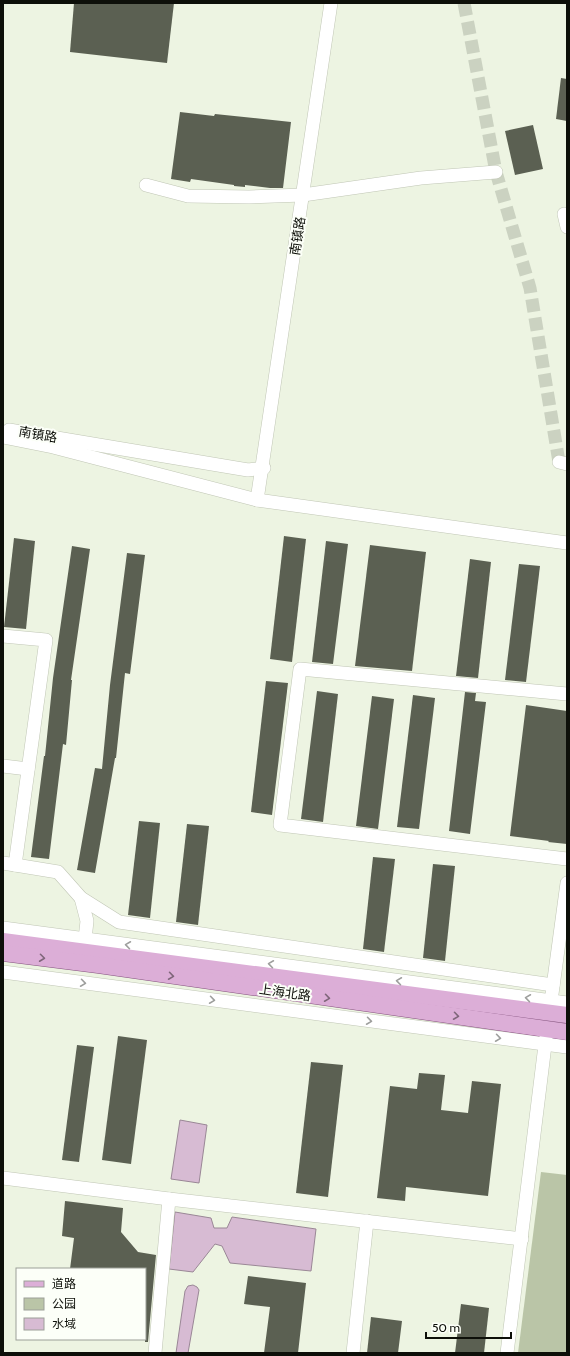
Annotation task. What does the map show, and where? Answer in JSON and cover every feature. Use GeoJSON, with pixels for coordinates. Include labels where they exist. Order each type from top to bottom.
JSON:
{"type":"FeatureCollection","features":[{"type":"Feature","properties":{"kind":"main road","name":"上海北路"},"geometry":{"type":"LineString","coordinates":[[3,941],[84,945],[550,1007],[567,1015]]}},
{"type":"Feature","properties":{"kind":"main road","name":"上海北路"},"geometry":{"type":"LineString","coordinates":[[3,953],[106,966],[546,1037],[567,1032]]}},
{"type":"Feature","properties":{"kind":"street","name":"南镇路"},"geometry":{"type":"LineString","coordinates":[[257,500],[263,468],[331,3]]}},
{"type":"Feature","properties":{"kind":"street"},"geometry":{"type":"LineString","coordinates":[[146,185],[188,196],[249,197],[303,195],[421,178],[496,172]]}},
{"type":"Feature","properties":{"kind":"street"},"geometry":{"type":"LineString","coordinates":[[564,214],[567,227]]}},
{"type":"Feature","properties":{"kind":"street","name":"南镇路"},"geometry":{"type":"LineString","coordinates":[[3,429],[248,470],[263,468]]}},
{"type":"Feature","properties":{"kind":"street"},"geometry":{"type":"LineString","coordinates":[[3,437],[52,447],[257,500],[567,543]]}},
{"type":"Feature","properties":{"kind":"street"},"geometry":{"type":"LineString","coordinates":[[3,636],[46,640],[28,769],[9,864],[58,872],[81,898],[119,922],[553,985]]}},
{"type":"Feature","properties":{"kind":"street"},"geometry":{"type":"LineString","coordinates":[[567,694],[300,669],[280,825],[567,858]]}},
{"type":"Feature","properties":{"kind":"street"},"geometry":{"type":"LineString","coordinates":[[3,766],[28,769]]}},
{"type":"Feature","properties":{"kind":"street"},"geometry":{"type":"LineString","coordinates":[[508,1353],[546,1037],[567,883]]}},
{"type":"Feature","properties":{"kind":"street"},"geometry":{"type":"LineString","coordinates":[[3,928],[84,945],[87,921],[81,898]]}},
{"type":"Feature","properties":{"kind":"street"},"geometry":{"type":"LineString","coordinates":[[3,972],[546,1037],[567,1047]]}},
{"type":"Feature","properties":{"kind":"street"},"geometry":{"type":"LineString","coordinates":[[550,1007],[567,1003]]}},
{"type":"Feature","properties":{"kind":"street"},"geometry":{"type":"LineString","coordinates":[[3,1178],[169,1199],[522,1239]]}},
{"type":"Feature","properties":{"kind":"street"},"geometry":{"type":"LineString","coordinates":[[156,1353],[169,1199]]}},
{"type":"Feature","properties":{"kind":"street"},"geometry":{"type":"LineString","coordinates":[[353,1353],[367,1221]]}},
{"type":"Feature","properties":{"kind":"green space"},"geometry":{"type":"Polygon","coordinates":[[[541,1172],[567,1175],[567,1353],[518,1353],[541,1172]]]}},
{"type":"Feature","properties":{"kind":"water"},"geometry":{"type":"Polygon","coordinates":[[[180,1120],[207,1125],[199,1183],[171,1179],[180,1120]]]}},
{"type":"Feature","properties":{"kind":"water"},"geometry":{"type":"Polygon","coordinates":[[[175,1212],[211,1218],[214,1228],[227,1228],[232,1217],[316,1229],[311,1271],[230,1263],[222,1246],[215,1244],[193,1272],[169,1269],[175,1212]]]}},
{"type":"Feature","properties":{"kind":"water"},"geometry":{"type":"Polygon","coordinates":[[[193,1285],[199,1290],[188,1353],[176,1353],[185,1291],[188,1286],[193,1285]]]}},
{"type":"Feature","properties":{"kind":"building"},"geometry":{"type":"Polygon","coordinates":[[[74,3],[174,3],[167,63],[70,52],[74,3]]]}},
{"type":"Feature","properties":{"kind":"building"},"geometry":{"type":"Polygon","coordinates":[[[561,78],[567,79],[567,121],[556,119],[561,78]]]}},
{"type":"Feature","properties":{"kind":"building"},"geometry":{"type":"Polygon","coordinates":[[[180,112],[291,122],[283,188],[245,185],[245,187],[191,179],[190,182],[171,179],[180,112]]]}},
{"type":"Feature","properties":{"kind":"building"},"geometry":{"type":"Polygon","coordinates":[[[533,125],[543,169],[515,175],[505,131],[533,125]]]}},
{"type":"Feature","properties":{"kind":"building"},"geometry":{"type":"Polygon","coordinates":[[[284,536],[306,539],[292,662],[270,659],[284,536]]]}},
{"type":"Feature","properties":{"kind":"building"},"geometry":{"type":"Polygon","coordinates":[[[14,538],[35,541],[26,629],[4,627],[14,538]]]}},
{"type":"Feature","properties":{"kind":"building"},"geometry":{"type":"Polygon","coordinates":[[[326,541],[348,544],[333,664],[312,662],[326,541]]]}},
{"type":"Feature","properties":{"kind":"building"},"geometry":{"type":"Polygon","coordinates":[[[370,545],[426,552],[412,671],[355,666],[370,545]]]}},
{"type":"Feature","properties":{"kind":"building"},"geometry":{"type":"Polygon","coordinates":[[[72,546],[90,549],[71,680],[66,745],[63,744],[49,859],[31,857],[45,756],[53,678],[72,546]]]}},
{"type":"Feature","properties":{"kind":"building"},"geometry":{"type":"Polygon","coordinates":[[[127,553],[145,555],[130,674],[125,673],[116,758],[95,873],[77,870],[95,768],[102,769],[110,685],[127,553]]]}},
{"type":"Feature","properties":{"kind":"building"},"geometry":{"type":"Polygon","coordinates":[[[470,559],[491,562],[478,678],[456,676],[470,559]]]}},
{"type":"Feature","properties":{"kind":"building"},"geometry":{"type":"Polygon","coordinates":[[[519,564],[540,566],[526,682],[505,680],[519,564]]]}},
{"type":"Feature","properties":{"kind":"building"},"geometry":{"type":"Polygon","coordinates":[[[266,681],[288,683],[272,815],[251,812],[266,681]]]}},
{"type":"Feature","properties":{"kind":"building"},"geometry":{"type":"Polygon","coordinates":[[[317,691],[338,694],[323,822],[301,819],[317,691]]]}},
{"type":"Feature","properties":{"kind":"building"},"geometry":{"type":"Polygon","coordinates":[[[465,692],[476,693],[475,701],[486,702],[470,834],[449,831],[465,692]]]}},
{"type":"Feature","properties":{"kind":"building"},"geometry":{"type":"Polygon","coordinates":[[[413,695],[435,698],[419,829],[397,827],[413,695]]]}},
{"type":"Feature","properties":{"kind":"building"},"geometry":{"type":"Polygon","coordinates":[[[372,696],[394,699],[378,829],[356,826],[372,696]]]}},
{"type":"Feature","properties":{"kind":"building"},"geometry":{"type":"Polygon","coordinates":[[[526,705],[567,711],[567,844],[510,836],[526,705]]]}},
{"type":"Feature","properties":{"kind":"building"},"geometry":{"type":"Polygon","coordinates":[[[139,821],[160,823],[150,918],[128,915],[139,821]]]}},
{"type":"Feature","properties":{"kind":"building"},"geometry":{"type":"Polygon","coordinates":[[[187,824],[209,826],[198,925],[176,922],[187,824]]]}},
{"type":"Feature","properties":{"kind":"building"},"geometry":{"type":"Polygon","coordinates":[[[373,857],[395,859],[384,952],[363,949],[373,857]]]}},
{"type":"Feature","properties":{"kind":"building"},"geometry":{"type":"Polygon","coordinates":[[[433,864],[455,866],[445,961],[423,958],[433,864]]]}},
{"type":"Feature","properties":{"kind":"building"},"geometry":{"type":"Polygon","coordinates":[[[118,1036],[147,1040],[131,1164],[102,1160],[118,1036]]]}},
{"type":"Feature","properties":{"kind":"building"},"geometry":{"type":"Polygon","coordinates":[[[77,1045],[94,1047],[79,1162],[62,1160],[77,1045]]]}},
{"type":"Feature","properties":{"kind":"building"},"geometry":{"type":"Polygon","coordinates":[[[311,1062],[343,1065],[328,1197],[296,1193],[311,1062]]]}},
{"type":"Feature","properties":{"kind":"building"},"geometry":{"type":"Polygon","coordinates":[[[419,1073],[445,1075],[441,1110],[468,1113],[472,1081],[501,1084],[488,1196],[406,1187],[405,1201],[377,1198],[390,1086],[417,1089],[419,1073]]]}},
{"type":"Feature","properties":{"kind":"building"},"geometry":{"type":"Polygon","coordinates":[[[65,1201],[123,1208],[121,1232],[138,1252],[156,1255],[148,1342],[145,1342],[146,1268],[70,1268],[74,1238],[62,1236],[65,1201]]]}},
{"type":"Feature","properties":{"kind":"building"},"geometry":{"type":"Polygon","coordinates":[[[248,1276],[306,1283],[298,1353],[264,1353],[270,1307],[244,1304],[248,1276]]]}},
{"type":"Feature","properties":{"kind":"building"},"geometry":{"type":"Polygon","coordinates":[[[461,1304],[489,1308],[484,1353],[455,1353],[461,1304]]]}},
{"type":"Feature","properties":{"kind":"building"},"geometry":{"type":"Polygon","coordinates":[[[371,1317],[402,1321],[398,1353],[367,1353],[371,1317]]]}},
{"type":"Feature","properties":{"kind":"tunnel"},"geometry":{"type":"LineString","coordinates":[[464,3],[496,172],[530,288],[559,462]]}}]}
